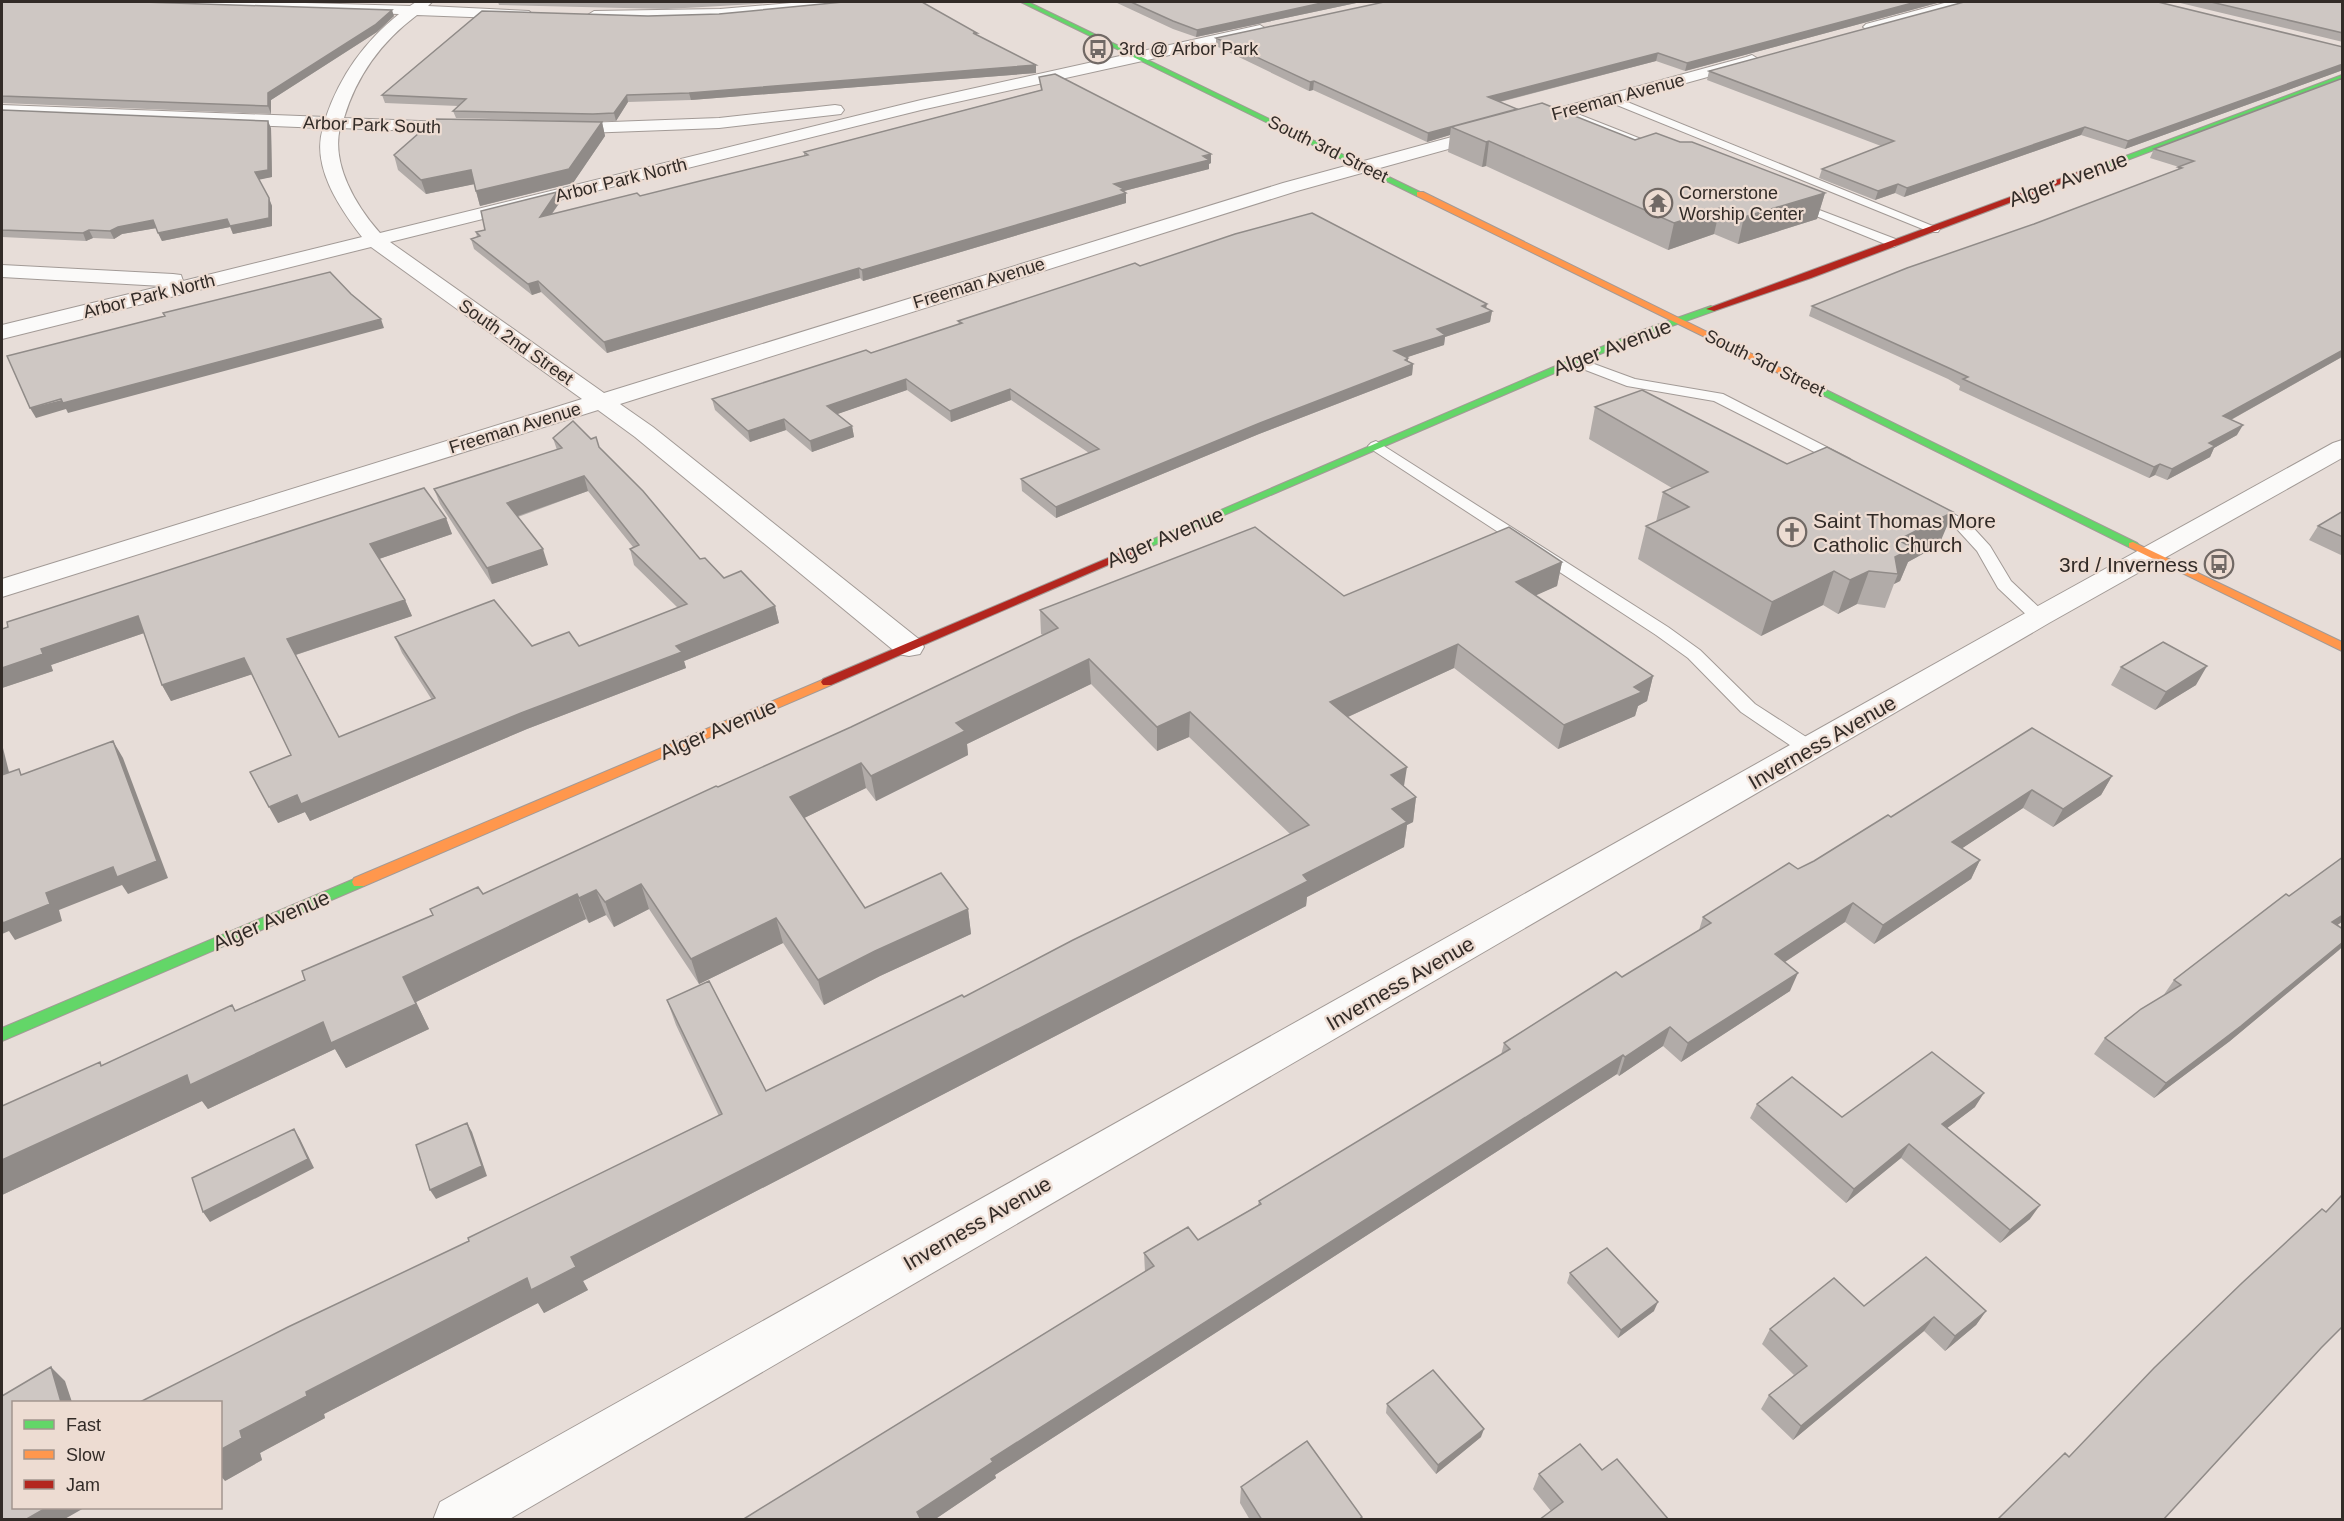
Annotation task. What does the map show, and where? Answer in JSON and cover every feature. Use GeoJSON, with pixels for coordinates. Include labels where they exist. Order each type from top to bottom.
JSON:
{"type":"FeatureCollection","features":[{"type":"Feature","properties":{"kind":"street"},"geometry":{"type":"LineString","coordinates":[[145,2],[419,6],[544,15]]}},
{"type":"Feature","properties":{"kind":"street"},"geometry":{"type":"LineString","coordinates":[[578,16],[720,14],[844,2]]}},
{"type":"Feature","properties":{"kind":"street","name":"South 3rd Street"},"geometry":{"type":"LineString","coordinates":[[1024,2],[1137,55],[2343,646]]}},
{"type":"Feature","properties":{"kind":"street"},"geometry":{"type":"LineString","coordinates":[[1850,33],[1964,2]]}},
{"type":"Feature","properties":{"kind":"street","name":"South 2nd Street"},"geometry":{"type":"LineString","coordinates":[[419,6],[381,36],[361,59],[347,85],[328,139],[328,153],[338,185],[364,230],[374,240],[644,432],[909,647]]}},
{"type":"Feature","properties":{"kind":"street","name":"Arbor Park North"},"geometry":{"type":"LineString","coordinates":[[2,332],[921,105],[1137,55],[1271,27]]}},
{"type":"Feature","properties":{"kind":"street","name":"Freeman Avenue"},"geometry":{"type":"LineString","coordinates":[[2,588],[1290,186],[1770,55]]}},
{"type":"Feature","properties":{"kind":"street","name":"Alger Avenue"},"geometry":{"type":"LineString","coordinates":[[2,1035],[1575,361],[2343,77]]}},
{"type":"Feature","properties":{"kind":"street"},"geometry":{"type":"LineString","coordinates":[[540,129],[658,127],[719,123],[888,104],[921,105]]}},
{"type":"Feature","properties":{"kind":"street","name":"Arbor Park South"},"geometry":{"type":"LineString","coordinates":[[2,110],[485,129]]}},
{"type":"Feature","properties":{"kind":"street"},"geometry":{"type":"LineString","coordinates":[[2,271],[205,281]]}},
{"type":"Feature","properties":{"kind":"street","name":"Inverness Avenue"},"geometry":{"type":"LineString","coordinates":[[458,1520],[2039,618],[2343,448]]}},
{"type":"Feature","properties":{"kind":"lane"},"geometry":{"type":"LineString","coordinates":[[1611,99],[1934,229]]}},
{"type":"Feature","properties":{"kind":"lane"},"geometry":{"type":"LineString","coordinates":[[1565,112],[1673,155]]}},
{"type":"Feature","properties":{"kind":"lane"},"geometry":{"type":"LineString","coordinates":[[1780,197],[1894,243]]}},
{"type":"Feature","properties":{"kind":"lane"},"geometry":{"type":"LineString","coordinates":[[1575,361],[1632,383],[1718,397],[1864,471]]}},
{"type":"Feature","properties":{"kind":"lane"},"geometry":{"type":"LineString","coordinates":[[1376,446],[1662,631],[1694,654],[1748,708],[1810,749]]}},
{"type":"Feature","properties":{"kind":"lane"},"geometry":{"type":"LineString","coordinates":[[1916,498],[1962,525],[1983,549],[2004,585],[2039,618]]}},
{"type":"Feature","properties":{"kind":"building"},"geometry":{"type":"Polygon","coordinates":[[[2,2],[142,2],[392,10],[375,25],[268,93],[268,106],[2,96],[2,2]]]}},
{"type":"Feature","properties":{"kind":"building"},"geometry":{"type":"Polygon","coordinates":[[[843,2],[922,2],[977,33],[973,33],[1036,65],[689,93],[627,95],[614,113],[593,114],[453,111],[466,99],[382,95],[482,11],[648,16],[719,14],[843,2]]]}},
{"type":"Feature","properties":{"kind":"building"},"geometry":{"type":"Polygon","coordinates":[[[1131,2],[1326,2],[1197,30],[1131,2]]]}},
{"type":"Feature","properties":{"kind":"building"},"geometry":{"type":"Polygon","coordinates":[[[1384,2],[1916,2],[1687,63],[1658,53],[1488,97],[1517,109],[1428,133],[1216,38],[1384,2]]]}},
{"type":"Feature","properties":{"kind":"building"},"geometry":{"type":"Polygon","coordinates":[[[1964,2],[2158,2],[2343,47],[2343,64],[2128,141],[2085,127],[1907,188],[1898,184],[1878,191],[1822,169],[1894,141],[1709,71],[1964,2]]]}},
{"type":"Feature","properties":{"kind":"building"},"geometry":{"type":"Polygon","coordinates":[[[2211,2],[2343,2],[2343,33],[2211,2]]]}},
{"type":"Feature","properties":{"kind":"building"},"geometry":{"type":"Polygon","coordinates":[[[1055,74],[1211,154],[1203,156],[1209,160],[1114,184],[1124,189],[1121,190],[1126,193],[604,342],[538,281],[528,284],[471,239],[480,236],[476,232],[485,230],[481,211],[557,192],[540,217],[637,193],[640,196],[808,155],[804,152],[1042,90],[1039,77],[1055,74]]]}},
{"type":"Feature","properties":{"kind":"building"},"geometry":{"type":"Polygon","coordinates":[[[2343,78],[2343,350],[2223,416],[2243,425],[2209,443],[2215,446],[2172,469],[2160,464],[2154,467],[1963,379],[1968,377],[1812,306],[1907,268],[2034,224],[2182,168],[2178,167],[2194,161],[2154,149],[2343,78]]]}},
{"type":"Feature","properties":{"kind":"building"},"geometry":{"type":"Polygon","coordinates":[[[1542,103],[1635,140],[1656,133],[1680,142],[1692,142],[1825,193],[1744,217],[1720,208],[1674,223],[1489,141],[1486,142],[1451,127],[1542,103]]]}},
{"type":"Feature","properties":{"kind":"building"},"geometry":{"type":"Polygon","coordinates":[[[2,110],[268,121],[268,170],[255,172],[269,198],[269,218],[230,226],[227,219],[158,233],[153,220],[118,227],[110,231],[89,230],[83,233],[2,230],[2,110]]]}},
{"type":"Feature","properties":{"kind":"building"},"geometry":{"type":"Polygon","coordinates":[[[435,119],[602,122],[569,169],[476,191],[471,170],[421,180],[394,155],[435,119]]]}},
{"type":"Feature","properties":{"kind":"building"},"geometry":{"type":"Polygon","coordinates":[[[1312,213],[1487,304],[1482,306],[1492,311],[1437,329],[1445,335],[1394,351],[1408,358],[1405,360],[1413,364],[1260,423],[1056,507],[1021,479],[1099,449],[1010,389],[950,411],[906,379],[827,406],[852,426],[810,441],[784,419],[748,431],[712,399],[866,350],[871,353],[962,323],[958,321],[1135,263],[1140,266],[1235,234],[1312,213]]]}},
{"type":"Feature","properties":{"kind":"building"},"geometry":{"type":"Polygon","coordinates":[[[330,272],[351,294],[381,319],[63,403],[61,399],[30,408],[7,356],[165,316],[163,313],[330,272]]]}},
{"type":"Feature","properties":{"kind":"building"},"geometry":{"type":"Polygon","coordinates":[[[1642,390],[1787,464],[1827,447],[1953,512],[1898,540],[1913,548],[1895,557],[1898,574],[1869,571],[1850,580],[1834,571],[1772,602],[1646,526],[1689,507],[1663,492],[1708,472],[1595,407],[1642,390]]]}},
{"type":"Feature","properties":{"kind":"building"},"geometry":{"type":"Polygon","coordinates":[[[573,421],[591,439],[596,437],[599,447],[643,491],[700,559],[705,558],[724,578],[741,571],[775,606],[676,646],[682,652],[521,713],[301,804],[297,795],[269,807],[250,772],[291,755],[244,658],[162,685],[138,616],[41,649],[43,654],[2,668],[2,629],[8,627],[7,622],[424,488],[446,518],[370,544],[405,600],[287,639],[339,737],[435,698],[395,637],[494,600],[532,646],[569,632],[579,646],[687,604],[630,549],[639,545],[584,476],[507,503],[543,549],[487,568],[434,489],[562,448],[553,438],[573,421]]]}},
{"type":"Feature","properties":{"kind":"building"},"geometry":{"type":"Polygon","coordinates":[[[2343,511],[2343,537],[2318,526],[2343,511]]]}},
{"type":"Feature","properties":{"kind":"building"},"geometry":{"type":"Polygon","coordinates":[[[1255,527],[1344,596],[1509,527],[1562,562],[1516,582],[1653,676],[1634,687],[1642,692],[1564,725],[1458,644],[1330,702],[1407,767],[1391,775],[1416,797],[1392,809],[1407,822],[1303,875],[1308,881],[571,1257],[576,1267],[531,1290],[527,1278],[306,1392],[307,1396],[240,1431],[242,1438],[222,1449],[222,1401],[142,1401],[722,1114],[667,1000],[709,981],[766,1091],[962,995],[964,997],[1073,940],[1309,825],[1190,712],[1157,727],[1089,659],[956,723],[965,731],[871,776],[861,763],[790,797],[865,908],[941,873],[968,909],[875,951],[818,980],[776,918],[691,959],[641,884],[605,902],[596,890],[579,898],[577,894],[403,977],[416,1004],[331,1043],[323,1022],[190,1085],[187,1075],[2,1160],[2,1106],[100,1062],[101,1066],[232,1005],[235,1011],[305,980],[302,971],[433,915],[430,909],[478,887],[483,894],[716,786],[851,727],[1058,628],[1040,610],[1255,527]]]}},
{"type":"Feature","properties":{"kind":"building"},"geometry":{"type":"Polygon","coordinates":[[[2163,642],[2207,666],[2166,692],[2121,667],[2163,642]]]}},
{"type":"Feature","properties":{"kind":"building"},"geometry":{"type":"Polygon","coordinates":[[[2032,728],[2112,776],[2063,809],[2032,790],[1952,842],[1980,860],[1883,925],[1853,903],[1775,954],[1798,973],[1688,1043],[1670,1027],[1625,1057],[1623,1055],[991,1459],[993,1462],[917,1512],[921,1520],[742,1520],[1154,1266],[1144,1253],[1188,1227],[1198,1240],[1261,1204],[1259,1201],[1510,1049],[1504,1043],[1616,972],[1622,977],[1711,923],[1703,917],[1789,863],[1798,869],[1814,861],[1888,815],[1891,817],[2032,728]]]}},
{"type":"Feature","properties":{"kind":"building"},"geometry":{"type":"Polygon","coordinates":[[[113,741],[157,861],[117,877],[113,867],[46,893],[50,904],[3,923],[2,775],[19,769],[21,775],[113,741]]]}},
{"type":"Feature","properties":{"kind":"building"},"geometry":{"type":"Polygon","coordinates":[[[2343,857],[2343,915],[2332,922],[2343,929],[2343,942],[2241,1026],[2166,1083],[2105,1038],[2141,1009],[2181,985],[2174,980],[2286,894],[2289,896],[2343,857]]]}},
{"type":"Feature","properties":{"kind":"building"},"geometry":{"type":"Polygon","coordinates":[[[1932,1052],[1984,1093],[1942,1124],[2040,1205],[2010,1230],[1909,1144],[1854,1189],[1757,1104],[1792,1077],[1842,1117],[1932,1052]]]}},
{"type":"Feature","properties":{"kind":"building"},"geometry":{"type":"Polygon","coordinates":[[[467,1123],[482,1166],[430,1190],[416,1145],[467,1123]]]}},
{"type":"Feature","properties":{"kind":"building"},"geometry":{"type":"Polygon","coordinates":[[[294,1129],[308,1159],[203,1212],[192,1178],[294,1129]]]}},
{"type":"Feature","properties":{"kind":"building"},"geometry":{"type":"Polygon","coordinates":[[[2343,1194],[2343,1326],[2163,1520],[1997,1520],[2065,1453],[2069,1457],[2154,1368],[2242,1283],[2322,1209],[2326,1212],[2343,1194]]]}},
{"type":"Feature","properties":{"kind":"building"},"geometry":{"type":"Polygon","coordinates":[[[1607,1248],[1658,1302],[1621,1330],[1570,1273],[1607,1248]]]}},
{"type":"Feature","properties":{"kind":"building"},"geometry":{"type":"Polygon","coordinates":[[[1926,1257],[1986,1311],[1955,1336],[1934,1317],[1801,1426],[1769,1395],[1807,1366],[1770,1329],[1834,1278],[1864,1306],[1926,1257]]]}},
{"type":"Feature","properties":{"kind":"building"},"geometry":{"type":"Polygon","coordinates":[[[51,1367],[61,1401],[12,1401],[12,1509],[44,1509],[25,1520],[2,1520],[2,1396],[51,1367]]]}},
{"type":"Feature","properties":{"kind":"building"},"geometry":{"type":"Polygon","coordinates":[[[1433,1370],[1484,1429],[1438,1465],[1387,1404],[1433,1370]]]}},
{"type":"Feature","properties":{"kind":"building"},"geometry":{"type":"Polygon","coordinates":[[[1307,1441],[1362,1517],[1358,1520],[1262,1520],[1241,1487],[1307,1441]]]}},
{"type":"Feature","properties":{"kind":"building"},"geometry":{"type":"Polygon","coordinates":[[[1580,1444],[1602,1470],[1617,1459],[1669,1520],[1539,1520],[1563,1502],[1539,1474],[1580,1444]]]}},
{"type":"Feature","properties":{"kind":"traffic: fast"},"geometry":{"type":"LineString","coordinates":[[1024,2],[1420,194]]}},
{"type":"Feature","properties":{"kind":"traffic: fast"},"geometry":{"type":"LineString","coordinates":[[2103,166],[2342,77]]}},
{"type":"Feature","properties":{"kind":"traffic: fast"},"geometry":{"type":"LineString","coordinates":[[1141,547],[1575,361],[1711,309]]}},
{"type":"Feature","properties":{"kind":"traffic: fast"},"geometry":{"type":"LineString","coordinates":[[1820,390],[2133,545]]}},
{"type":"Feature","properties":{"kind":"traffic: fast"},"geometry":{"type":"LineString","coordinates":[[2,1035],[359,882]]}},
{"type":"Feature","properties":{"kind":"traffic: slow"},"geometry":{"type":"LineString","coordinates":[[1420,194],[1820,390]]}},
{"type":"Feature","properties":{"kind":"traffic: slow"},"geometry":{"type":"LineString","coordinates":[[2133,545],[2342,647]]}},
{"type":"Feature","properties":{"kind":"traffic: slow"},"geometry":{"type":"LineString","coordinates":[[359,882],[827,682]]}},
{"type":"Feature","properties":{"kind":"traffic: jam"},"geometry":{"type":"LineString","coordinates":[[1711,309],[1808,276],[2103,166]]}},
{"type":"Feature","properties":{"kind":"traffic: jam"},"geometry":{"type":"LineString","coordinates":[[827,682],[1141,547]]}},
{"type":"Feature","properties":{"kind":"place","name":"3rd @ Arbor Park"},"geometry":{"type":"Point","coordinates":[1098,49]}},
{"type":"Feature","properties":{"kind":"place","name":"Cornerstone Worship Center"},"geometry":{"type":"Point","coordinates":[1658,203]}},
{"type":"Feature","properties":{"kind":"place","name":"Saint Thomas More Catholic Church"},"geometry":{"type":"Point","coordinates":[1792,532]}},
{"type":"Feature","properties":{"kind":"place","name":"3rd / Inverness"},"geometry":{"type":"Point","coordinates":[2219,564]}}]}
